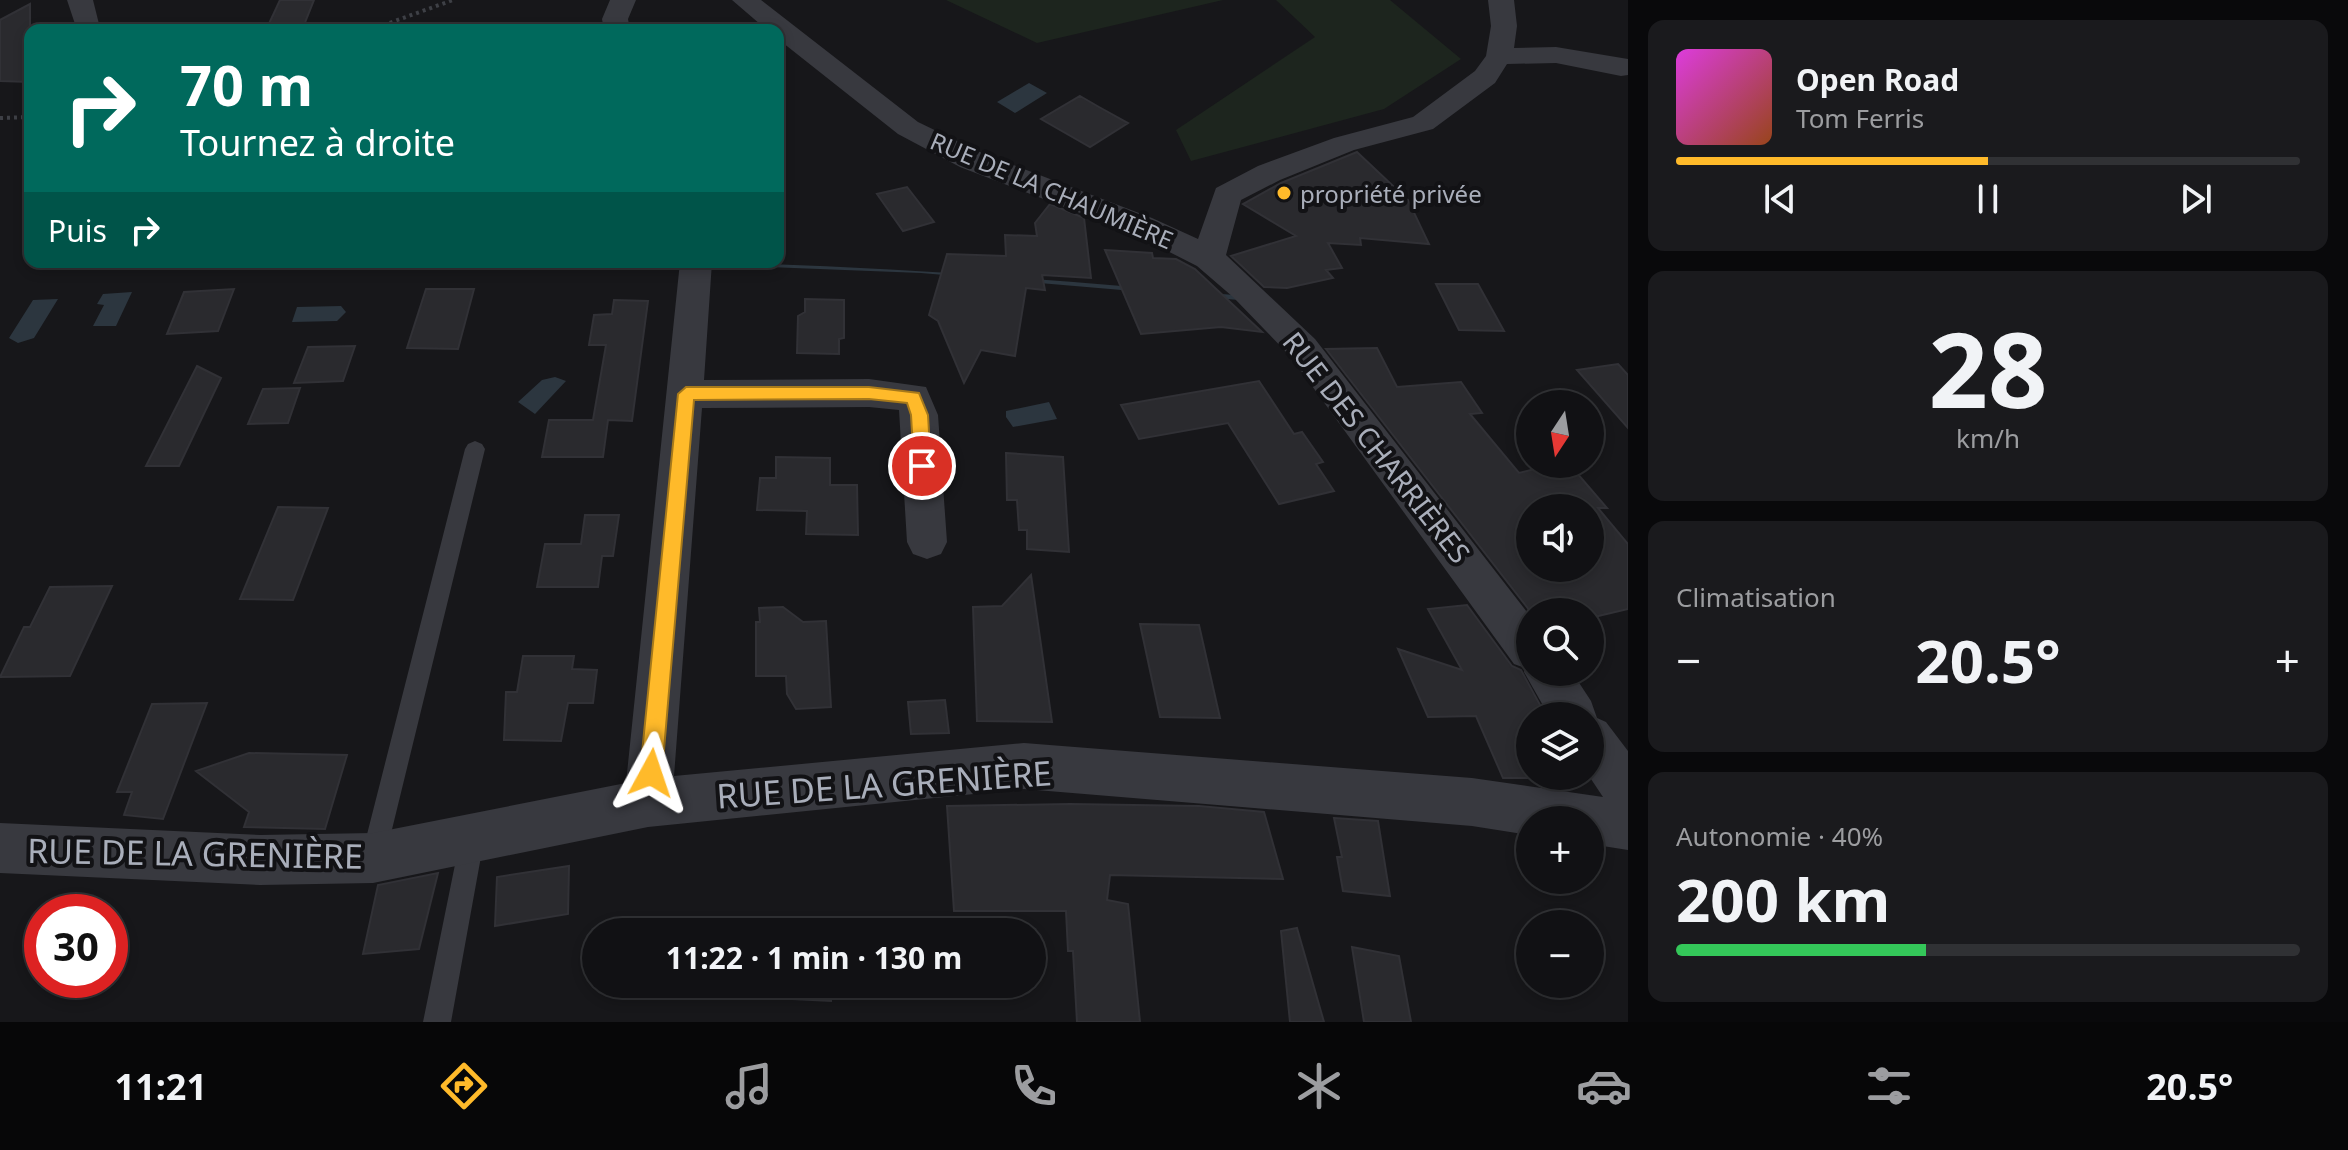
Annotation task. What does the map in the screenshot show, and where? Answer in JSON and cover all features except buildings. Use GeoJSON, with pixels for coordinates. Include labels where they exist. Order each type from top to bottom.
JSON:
{"type":"FeatureCollection","features":[{"type":"Feature","properties":{"kind":"street"},"geometry":{"type":"LineString","coordinates":[[617,24],[617,9],[623,0]]}},
{"type":"Feature","properties":{"kind":"street","name":"RUE DE LA CHAUMIÈRE"},"geometry":{"type":"LineString","coordinates":[[745,0],[776,24]]}},
{"type":"Feature","properties":{"kind":"street"},"geometry":{"type":"LineString","coordinates":[[1209,258],[1227,195],[1269,173],[1344,144],[1423,123],[1485,77],[1499,56],[1504,26],[1501,0]]}},
{"type":"Feature","properties":{"kind":"street","name":"RUE DE LA CHAUMIÈRE"},"geometry":{"type":"LineString","coordinates":[[784,31],[908,128],[971,160],[1141,225],[1209,258]]}},
{"type":"Feature","properties":{"kind":"street"},"geometry":{"type":"LineString","coordinates":[[1499,56],[1556,55],[1626,69]]}},
{"type":"Feature","properties":{"kind":"street","name":"RUE DES CHARRIÈRES"},"geometry":{"type":"LineString","coordinates":[[1209,258],[1245,289],[1303,348],[1516,631]]}},
{"type":"Feature","properties":{"kind":"street"},"geometry":{"type":"LineString","coordinates":[[648,803],[695,268]]}},
{"type":"Feature","properties":{"kind":"street"},"geometry":{"type":"LineString","coordinates":[[686,394],[869,393],[913,397],[919,415],[927,542]]}},
{"type":"Feature","properties":{"kind":"street"},"geometry":{"type":"LineString","coordinates":[[1604,758],[1628,791]]}},
{"type":"Feature","properties":{"kind":"street","name":"RUE DE LA GRENIÈRE"},"geometry":{"type":"LineString","coordinates":[[0,848],[260,860],[373,858],[648,803],[1024,766],[1472,802],[1628,825]]}},
{"type":"Feature","properties":{"kind":"lane"},"geometry":{"type":"LineString","coordinates":[[373,858],[475,449]]}},
{"type":"Feature","properties":{"kind":"lane"},"geometry":{"type":"LineString","coordinates":[[437,1022],[472,840]]}},
{"type":"Feature","properties":{"kind":"path"},"geometry":{"type":"LineString","coordinates":[[387,24],[453,0]]}},
{"type":"Feature","properties":{"kind":"path"},"geometry":{"type":"LineString","coordinates":[[0,118],[24,117]]}},
{"type":"Feature","properties":{"kind":"shaded area"},"geometry":{"type":"Polygon","coordinates":[[[946,0],[1223,0],[1037,43],[946,0]]]}},
{"type":"Feature","properties":{"kind":"shaded area"},"geometry":{"type":"Polygon","coordinates":[[[1276,0],[1390,0],[1461,59],[1384,109],[1191,161],[1176,130],[1315,37],[1276,0]]]}},
{"type":"Feature","properties":{"kind":"shaded area"},"geometry":{"type":"Polygon","coordinates":[[[1029,83],[1047,93],[1015,113],[997,102],[1029,83]]]}},
{"type":"Feature","properties":{"kind":"shaded area"},"geometry":{"type":"Polygon","coordinates":[[[784,265],[940,272],[1087,283],[1234,295],[1239,300],[921,273],[784,268],[784,265]]]}},
{"type":"Feature","properties":{"kind":"shaded area"},"geometry":{"type":"Polygon","coordinates":[[[132,292],[116,326],[93,326],[104,305],[97,304],[103,294],[132,292]]]}},
{"type":"Feature","properties":{"kind":"shaded area"},"geometry":{"type":"Polygon","coordinates":[[[58,299],[34,338],[18,343],[9,338],[33,300],[58,299]]]}},
{"type":"Feature","properties":{"kind":"shaded area"},"geometry":{"type":"Polygon","coordinates":[[[341,306],[346,312],[337,321],[292,322],[297,307],[341,306]]]}},
{"type":"Feature","properties":{"kind":"shaded area"},"geometry":{"type":"Polygon","coordinates":[[[555,377],[566,381],[535,414],[518,402],[542,380],[555,377]]]}},
{"type":"Feature","properties":{"kind":"shaded area"},"geometry":{"type":"Polygon","coordinates":[[[1049,402],[1057,419],[1013,427],[1006,417],[1006,411],[1049,402]]]}},
{"type":"Feature","properties":{"kind":"place","name":"propriété privée"},"geometry":{"type":"Point","coordinates":[1284,193]}},
{"type":"Feature","properties":{"kind":"route"},"geometry":{"type":"LineString","coordinates":[[651,773],[686,394],[869,393],[913,397],[919,415],[922,466]]}}]}
